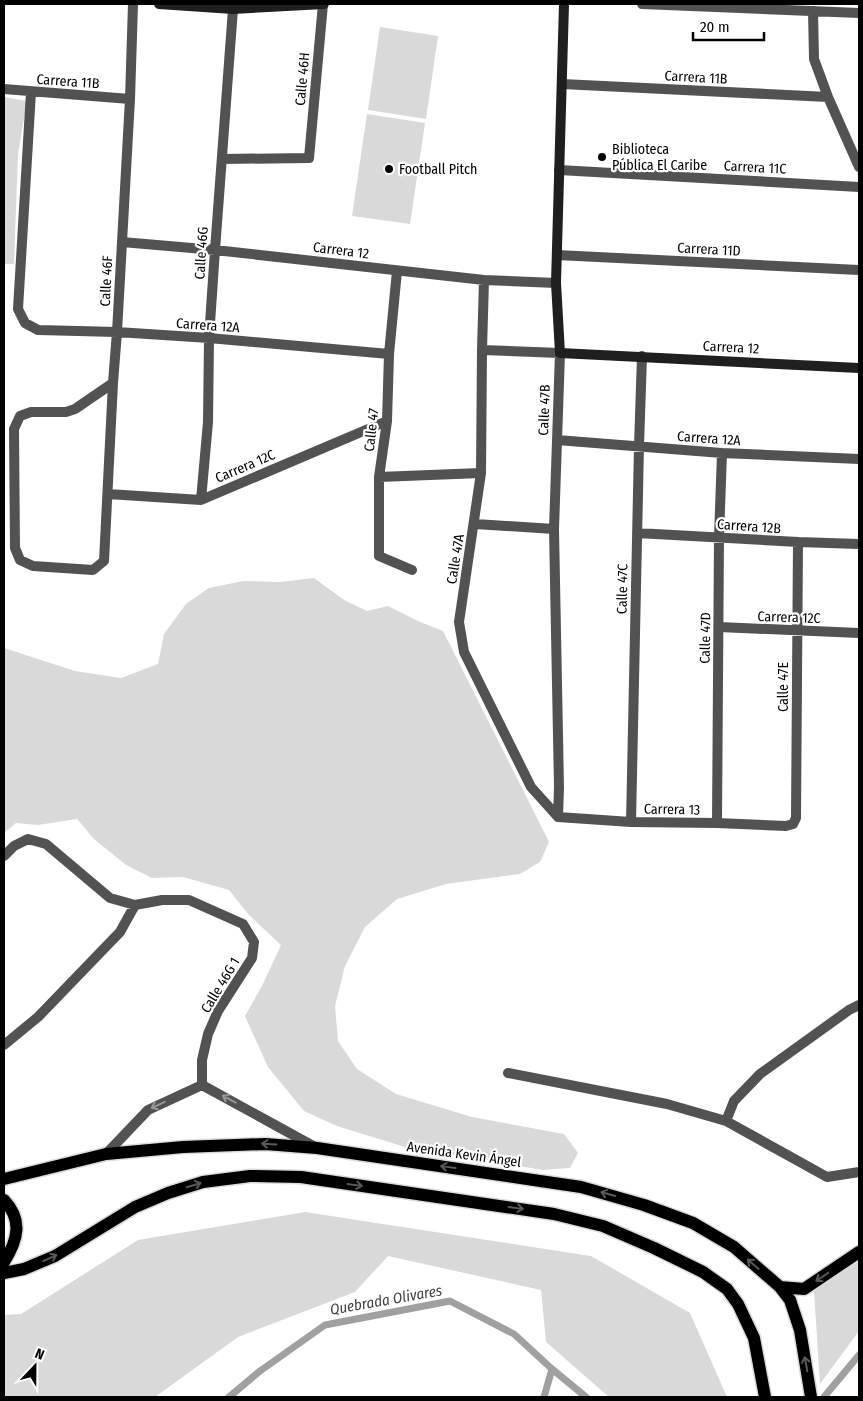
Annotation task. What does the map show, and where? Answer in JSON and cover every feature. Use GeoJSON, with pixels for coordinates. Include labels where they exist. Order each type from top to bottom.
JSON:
{"type":"FeatureCollection","features":[{"type":"Feature","properties":{"kind":"main road","name":"Avenida Kevin Ángel"},"geometry":{"type":"LineString","coordinates":[[4,1179],[106,1154],[183,1147],[265,1144],[317,1148],[581,1187],[644,1205],[693,1223],[734,1247],[780,1287],[790,1300],[800,1330],[812,1397]]}},
{"type":"Feature","properties":{"kind":"main road"},"geometry":{"type":"LineString","coordinates":[[4,1273],[24,1269],[55,1256],[135,1207],[168,1193],[203,1182],[250,1176],[301,1177],[554,1214],[603,1226],[654,1248],[703,1272],[727,1289],[738,1304],[754,1338],[765,1397]]}},
{"type":"Feature","properties":{"kind":"main road"},"geometry":{"type":"LineString","coordinates":[[4,1200],[14,1214],[16,1234],[4,1262]]}},
{"type":"Feature","properties":{"kind":"main road"},"geometry":{"type":"LineString","coordinates":[[780,1287],[804,1289],[859,1252]]}},
{"type":"Feature","properties":{"kind":"street","name":"Calle 46F"},"geometry":{"type":"LineString","coordinates":[[113,383],[75,409],[66,412],[31,412],[20,416],[14,429],[15,548],[20,560],[33,566],[93,570],[104,560],[130,99],[133,4]]}},
{"type":"Feature","properties":{"kind":"street"},"geometry":{"type":"LineString","coordinates":[[160,4],[233,9],[324,4]]}},
{"type":"Feature","properties":{"kind":"street","name":"Calle 46H"},"geometry":{"type":"LineString","coordinates":[[222,158],[309,158],[324,4]]}},
{"type":"Feature","properties":{"kind":"street","name":"Calle 47B"},"geometry":{"type":"LineString","coordinates":[[558,817],[559,777],[554,529],[560,353],[556,282],[564,4]]}},
{"type":"Feature","properties":{"kind":"street"},"geometry":{"type":"LineString","coordinates":[[642,4],[859,13]]}},
{"type":"Feature","properties":{"kind":"street","name":"Calle 46G"},"geometry":{"type":"LineString","coordinates":[[201,500],[208,422],[215,250],[233,9]]}},
{"type":"Feature","properties":{"kind":"street"},"geometry":{"type":"LineString","coordinates":[[813,11],[814,59],[828,97],[859,167]]}},
{"type":"Feature","properties":{"kind":"street","name":"Carrera 11B"},"geometry":{"type":"LineString","coordinates":[[562,84],[828,97]]}},
{"type":"Feature","properties":{"kind":"street","name":"Carrera 11B"},"geometry":{"type":"LineString","coordinates":[[4,89],[130,99]]}},
{"type":"Feature","properties":{"kind":"street","name":"Carrera 12A"},"geometry":{"type":"LineString","coordinates":[[30,92],[18,309],[25,323],[38,330],[117,332],[210,338],[389,354]]}},
{"type":"Feature","properties":{"kind":"street","name":"Carrera 11C"},"geometry":{"type":"LineString","coordinates":[[559,170],[859,186]]}},
{"type":"Feature","properties":{"kind":"street","name":"Carrera 12"},"geometry":{"type":"LineString","coordinates":[[122,242],[215,250],[484,280],[556,282]]}},
{"type":"Feature","properties":{"kind":"street","name":"Carrera 11D"},"geometry":{"type":"LineString","coordinates":[[557,256],[859,270]]}},
{"type":"Feature","properties":{"kind":"street","name":"Calle 47"},"geometry":{"type":"LineString","coordinates":[[397,271],[389,354],[387,421],[379,477],[378,556],[412,570]]}},
{"type":"Feature","properties":{"kind":"street","name":"Calle 47A"},"geometry":{"type":"LineString","coordinates":[[484,280],[482,473],[459,622],[464,652],[531,787],[558,817]]}},
{"type":"Feature","properties":{"kind":"street","name":"Carrera 12"},"geometry":{"type":"LineString","coordinates":[[482,350],[642,356],[859,368]]}},
{"type":"Feature","properties":{"kind":"street","name":"Calle 47C"},"geometry":{"type":"LineString","coordinates":[[631,822],[642,356]]}},
{"type":"Feature","properties":{"kind":"street","name":"Carrera 12C"},"geometry":{"type":"LineString","coordinates":[[108,494],[201,500],[387,421]]}},
{"type":"Feature","properties":{"kind":"street","name":"Carrera 12A"},"geometry":{"type":"LineString","coordinates":[[556,440],[722,453],[859,459]]}},
{"type":"Feature","properties":{"kind":"street","name":"Calle 47D"},"geometry":{"type":"LineString","coordinates":[[717,823],[719,537],[722,453]]}},
{"type":"Feature","properties":{"kind":"street"},"geometry":{"type":"LineString","coordinates":[[379,477],[482,473]]}},
{"type":"Feature","properties":{"kind":"street"},"geometry":{"type":"LineString","coordinates":[[474,524],[554,529]]}},
{"type":"Feature","properties":{"kind":"street","name":"Carrera 12B"},"geometry":{"type":"LineString","coordinates":[[637,533],[859,544]]}},
{"type":"Feature","properties":{"kind":"street","name":"Calle 47E"},"geometry":{"type":"LineString","coordinates":[[786,826],[793,824],[796,818],[798,542]]}},
{"type":"Feature","properties":{"kind":"street","name":"Carrera 12C"},"geometry":{"type":"LineString","coordinates":[[719,627],[859,633]]}},
{"type":"Feature","properties":{"kind":"street","name":"Carrera 13"},"geometry":{"type":"LineString","coordinates":[[558,817],[631,822],[786,826]]}},
{"type":"Feature","properties":{"kind":"street"},"geometry":{"type":"LineString","coordinates":[[4,856],[14,846],[28,839],[46,844],[110,898],[134,905],[120,932],[38,1017],[4,1045]]}},
{"type":"Feature","properties":{"kind":"street","name":"Calle 46G 1"},"geometry":{"type":"LineString","coordinates":[[134,905],[162,900],[189,900],[243,924],[254,942],[252,958],[218,1011],[208,1034],[202,1060],[202,1085]]}},
{"type":"Feature","properties":{"kind":"street"},"geometry":{"type":"LineString","coordinates":[[726,1121],[734,1101],[760,1074],[849,1010],[859,1005]]}},
{"type":"Feature","properties":{"kind":"street"},"geometry":{"type":"LineString","coordinates":[[508,1073],[667,1104],[726,1121],[827,1177],[859,1172]]}},
{"type":"Feature","properties":{"kind":"street"},"geometry":{"type":"LineString","coordinates":[[106,1154],[148,1110],[202,1085],[317,1148]]}},
{"type":"Feature","properties":{"kind":"shaded area"},"geometry":{"type":"Polygon","coordinates":[[[380,27],[438,36],[426,119],[368,110],[380,27]]]}},
{"type":"Feature","properties":{"kind":"shaded area"},"geometry":{"type":"Polygon","coordinates":[[[4,97],[27,101],[18,154],[14,264],[4,264],[4,97]]]}},
{"type":"Feature","properties":{"kind":"shaded area","name":"Football Pitch"},"geometry":{"type":"Polygon","coordinates":[[[367,114],[425,123],[410,224],[352,216],[367,114]]]}},
{"type":"Feature","properties":{"kind":"shaded area"},"geometry":{"type":"Polygon","coordinates":[[[314,578],[344,600],[367,611],[388,606],[443,631],[549,842],[540,862],[520,874],[446,884],[397,899],[365,927],[345,966],[335,1006],[338,1041],[357,1069],[396,1094],[472,1117],[564,1134],[578,1153],[570,1168],[543,1170],[405,1147],[337,1126],[304,1111],[268,1067],[245,1016],[262,986],[281,945],[249,915],[229,890],[183,877],[152,878],[126,865],[94,839],[77,819],[38,825],[16,823],[4,833],[4,648],[75,671],[121,678],[158,664],[164,634],[186,604],[209,588],[243,581],[280,582],[314,578]]]}},
{"type":"Feature","properties":{"kind":"shaded area"},"geometry":{"type":"Polygon","coordinates":[[[305,1212],[591,1256],[690,1313],[727,1397],[609,1397],[546,1342],[541,1290],[388,1256],[355,1292],[238,1337],[155,1397],[4,1397],[4,1315],[21,1314],[138,1240],[305,1212]]]}},
{"type":"Feature","properties":{"kind":"shaded area"},"geometry":{"type":"Polygon","coordinates":[[[859,1259],[859,1331],[820,1384],[814,1291],[859,1259]]]}},
{"type":"Feature","properties":{"kind":"waterway","name":"Quebrada Olivares"},"geometry":{"type":"LineString","coordinates":[[229,1397],[260,1371],[325,1325],[450,1301],[514,1334],[586,1397]]}},
{"type":"Feature","properties":{"kind":"waterway"},"geometry":{"type":"LineString","coordinates":[[824,1397],[859,1355]]}},
{"type":"Feature","properties":{"kind":"waterway","name":"Quebrada Olivares"},"geometry":{"type":"LineString","coordinates":[[544,1397],[552,1369]]}},
{"type":"Feature","properties":{"kind":"place","name":"Biblioteca Pública El Caribe"},"geometry":{"type":"Point","coordinates":[602,157]}},
{"type":"Feature","properties":{"kind":"place","name":"Football Pitch"},"geometry":{"type":"Point","coordinates":[389,169]}}]}
